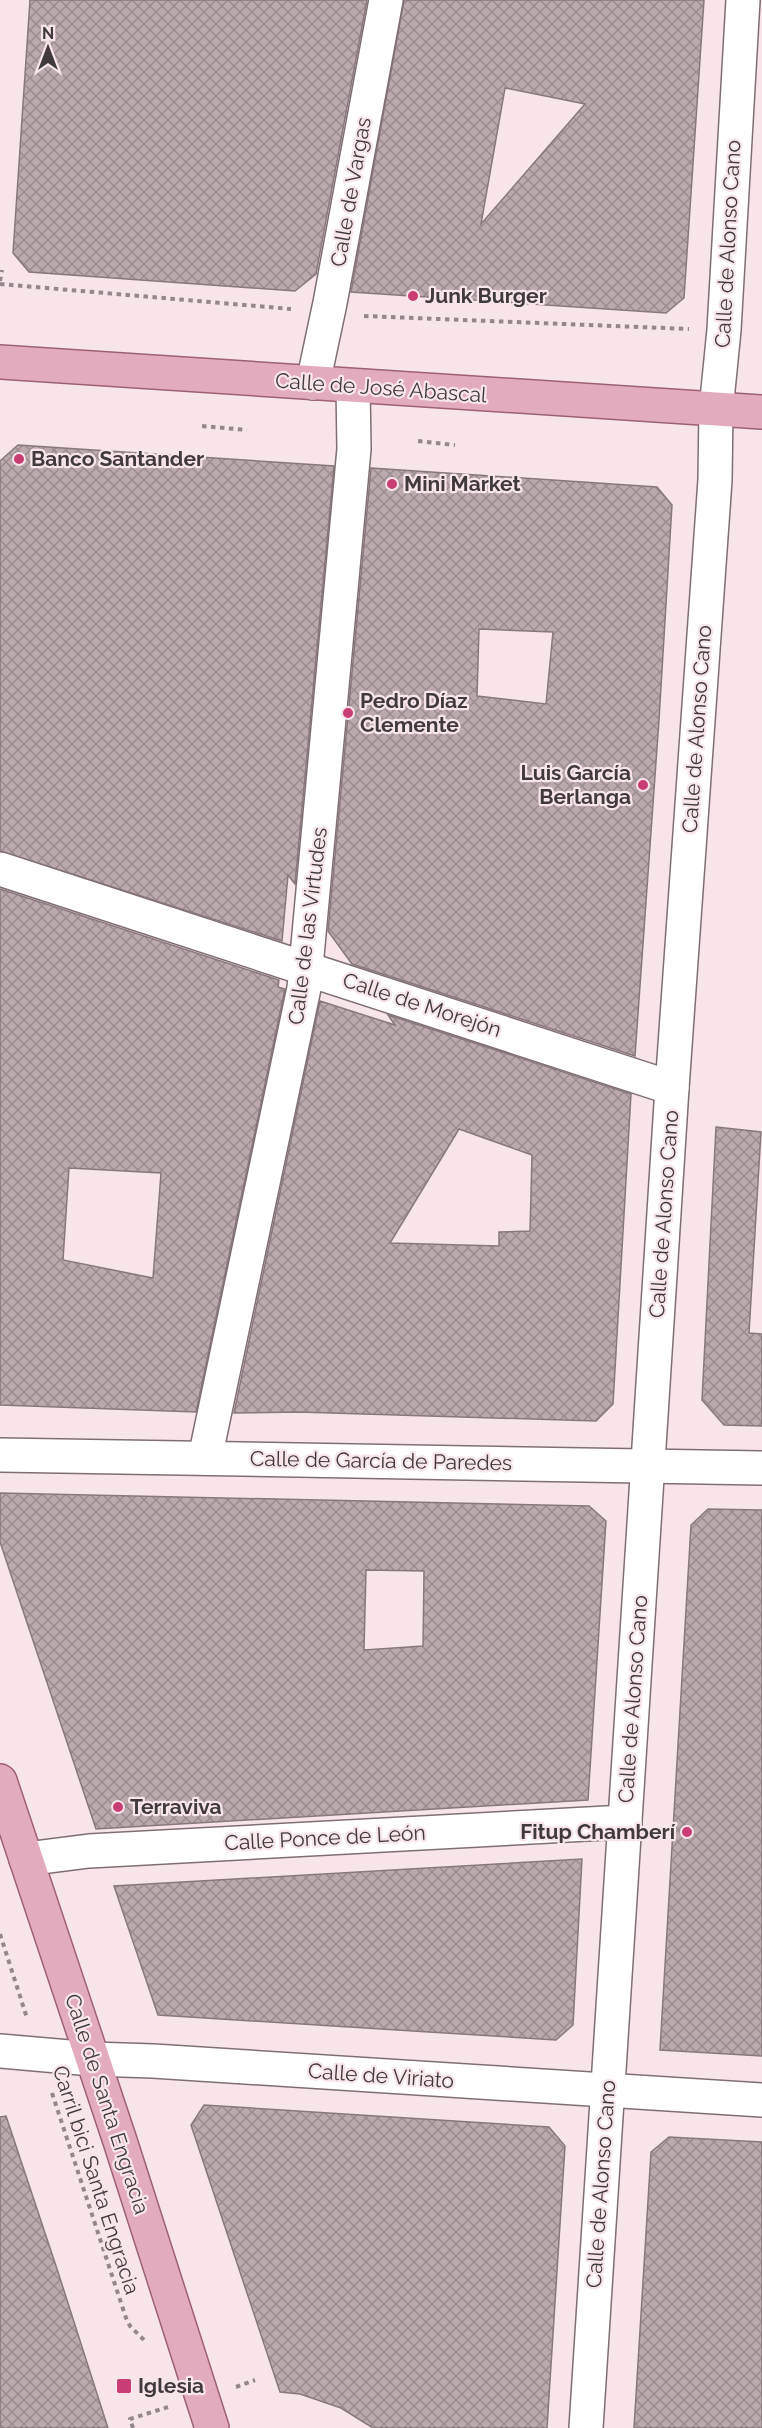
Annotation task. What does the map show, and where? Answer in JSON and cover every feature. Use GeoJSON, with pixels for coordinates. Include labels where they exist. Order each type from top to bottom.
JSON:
{"type":"FeatureCollection","features":[{"type":"Feature","properties":{"kind":"main road","name":"Calle de José Abascal"},"geometry":{"type":"LineString","coordinates":[[0,363],[762,412]]}},
{"type":"Feature","properties":{"kind":"main road","name":"Calle de Santa Engracia"},"geometry":{"type":"LineString","coordinates":[[0,1781],[212,2428]]}},
{"type":"Feature","properties":{"kind":"street","name":"Calle de Vargas"},"geometry":{"type":"LineString","coordinates":[[313,383],[386,0]]}},
{"type":"Feature","properties":{"kind":"street","name":"Calle de Alonso Cano"},"geometry":{"type":"LineString","coordinates":[[585,2428],[672,1088],[715,480],[716,410],[724,330],[743,0]]}},
{"type":"Feature","properties":{"kind":"street","name":"Calle de las Virtudes"},"geometry":{"type":"LineString","coordinates":[[205,1458],[307,968],[354,449],[353,386]]}},
{"type":"Feature","properties":{"kind":"street","name":"Calle de Morejón"},"geometry":{"type":"LineString","coordinates":[[0,869],[672,1088]]}},
{"type":"Feature","properties":{"kind":"street","name":"Calle de García de Paredes"},"geometry":{"type":"LineString","coordinates":[[0,1455],[762,1468]]}},
{"type":"Feature","properties":{"kind":"street","name":"Calle Ponce de León"},"geometry":{"type":"LineString","coordinates":[[26,1859],[89,1851],[625,1822]]}},
{"type":"Feature","properties":{"kind":"street","name":"Calle de Viriato"},"geometry":{"type":"LineString","coordinates":[[0,2051],[92,2059],[762,2100]]}},
{"type":"Feature","properties":{"kind":"path"},"geometry":{"type":"LineString","coordinates":[[2,270],[0,282],[298,310]]}},
{"type":"Feature","properties":{"kind":"path"},"geometry":{"type":"LineString","coordinates":[[361,316],[696,329]]}},
{"type":"Feature","properties":{"kind":"path"},"geometry":{"type":"LineString","coordinates":[[202,426],[247,430]]}},
{"type":"Feature","properties":{"kind":"path"},"geometry":{"type":"LineString","coordinates":[[418,441],[455,445]]}},
{"type":"Feature","properties":{"kind":"path","name":"Carril bici Santa Engracia"},"geometry":{"type":"LineString","coordinates":[[0,1934],[126,2318],[148,2347]]}},
{"type":"Feature","properties":{"kind":"path"},"geometry":{"type":"LineString","coordinates":[[165,2397],[172,2418]]}},
{"type":"Feature","properties":{"kind":"building"},"geometry":{"type":"Polygon","coordinates":[[[30,0],[367,0],[316,274],[295,291],[29,272],[13,253],[30,0]]]}},
{"type":"Feature","properties":{"kind":"building"},"geometry":{"type":"Polygon","coordinates":[[[404,0],[704,0],[684,298],[666,313],[351,292],[404,0]],[[505,88],[481,224],[585,104],[505,88]]]}},
{"type":"Feature","properties":{"kind":"building"},"geometry":{"type":"Polygon","coordinates":[[[18,445],[334,466],[295,884],[288,875],[282,941],[0,851],[0,461],[18,445]]]}},
{"type":"Feature","properties":{"kind":"building"},"geometry":{"type":"Polygon","coordinates":[[[371,468],[657,487],[672,505],[635,1056],[352,964],[328,931],[371,468]],[[479,629],[477,696],[546,704],[553,632],[479,629]]]}},
{"type":"Feature","properties":{"kind":"building"},"geometry":{"type":"Polygon","coordinates":[[[0,889],[279,980],[278,987],[285,989],[196,1412],[0,1405],[0,889]],[[69,1168],[63,1260],[153,1278],[161,1173],[69,1168]]]}},
{"type":"Feature","properties":{"kind":"building"},"geometry":{"type":"Polygon","coordinates":[[[320,1001],[395,1025],[388,1015],[631,1094],[613,1404],[596,1421],[298,1412],[234,1413],[320,1001]],[[459,1129],[390,1243],[499,1246],[499,1232],[530,1231],[532,1155],[459,1129]]]}},
{"type":"Feature","properties":{"kind":"building"},"geometry":{"type":"Polygon","coordinates":[[[716,1127],[761,1132],[749,1333],[762,1334],[762,1426],[724,1425],[702,1400],[716,1127]]]}},
{"type":"Feature","properties":{"kind":"building"},"geometry":{"type":"Polygon","coordinates":[[[0,1493],[589,1506],[606,1521],[588,1800],[96,1829],[0,1542],[0,1493]],[[366,1570],[364,1650],[423,1646],[424,1571],[366,1570]]]}},
{"type":"Feature","properties":{"kind":"building"},"geometry":{"type":"Polygon","coordinates":[[[708,1509],[762,1510],[762,2056],[660,2050],[691,1525],[708,1509]]]}},
{"type":"Feature","properties":{"kind":"building"},"geometry":{"type":"Polygon","coordinates":[[[582,1859],[573,2025],[556,2040],[158,2015],[114,1886],[582,1859]]]}},
{"type":"Feature","properties":{"kind":"building"},"geometry":{"type":"Polygon","coordinates":[[[204,2105],[549,2127],[565,2146],[547,2428],[373,2428],[341,2408],[300,2394],[280,2392],[191,2125],[204,2105]]]}},
{"type":"Feature","properties":{"kind":"building"},"geometry":{"type":"Polygon","coordinates":[[[6,2116],[108,2428],[0,2428],[0,2117],[6,2116]]]}},
{"type":"Feature","properties":{"kind":"building"},"geometry":{"type":"Polygon","coordinates":[[[669,2137],[762,2142],[762,2428],[634,2428],[651,2152],[669,2137]]]}},
{"type":"Feature","properties":{"kind":"place","name":"Junk Burger"},"geometry":{"type":"Point","coordinates":[413,296]}},
{"type":"Feature","properties":{"kind":"place","name":"Banco Santander"},"geometry":{"type":"Point","coordinates":[19,459]}},
{"type":"Feature","properties":{"kind":"place","name":"Mini Market"},"geometry":{"type":"Point","coordinates":[392,484]}},
{"type":"Feature","properties":{"kind":"place","name":"Pedro Díaz Clemente"},"geometry":{"type":"Point","coordinates":[348,713]}},
{"type":"Feature","properties":{"kind":"place","name":"Luis García Berlanga"},"geometry":{"type":"Point","coordinates":[643,785]}},
{"type":"Feature","properties":{"kind":"place","name":"Terraviva"},"geometry":{"type":"Point","coordinates":[118,1807]}},
{"type":"Feature","properties":{"kind":"place","name":"Fitup Chamberí"},"geometry":{"type":"Point","coordinates":[687,1832]}},
{"type":"Feature","properties":{"kind":"place","name":"Iglesia"},"geometry":{"type":"Point","coordinates":[124,2386]}}]}
